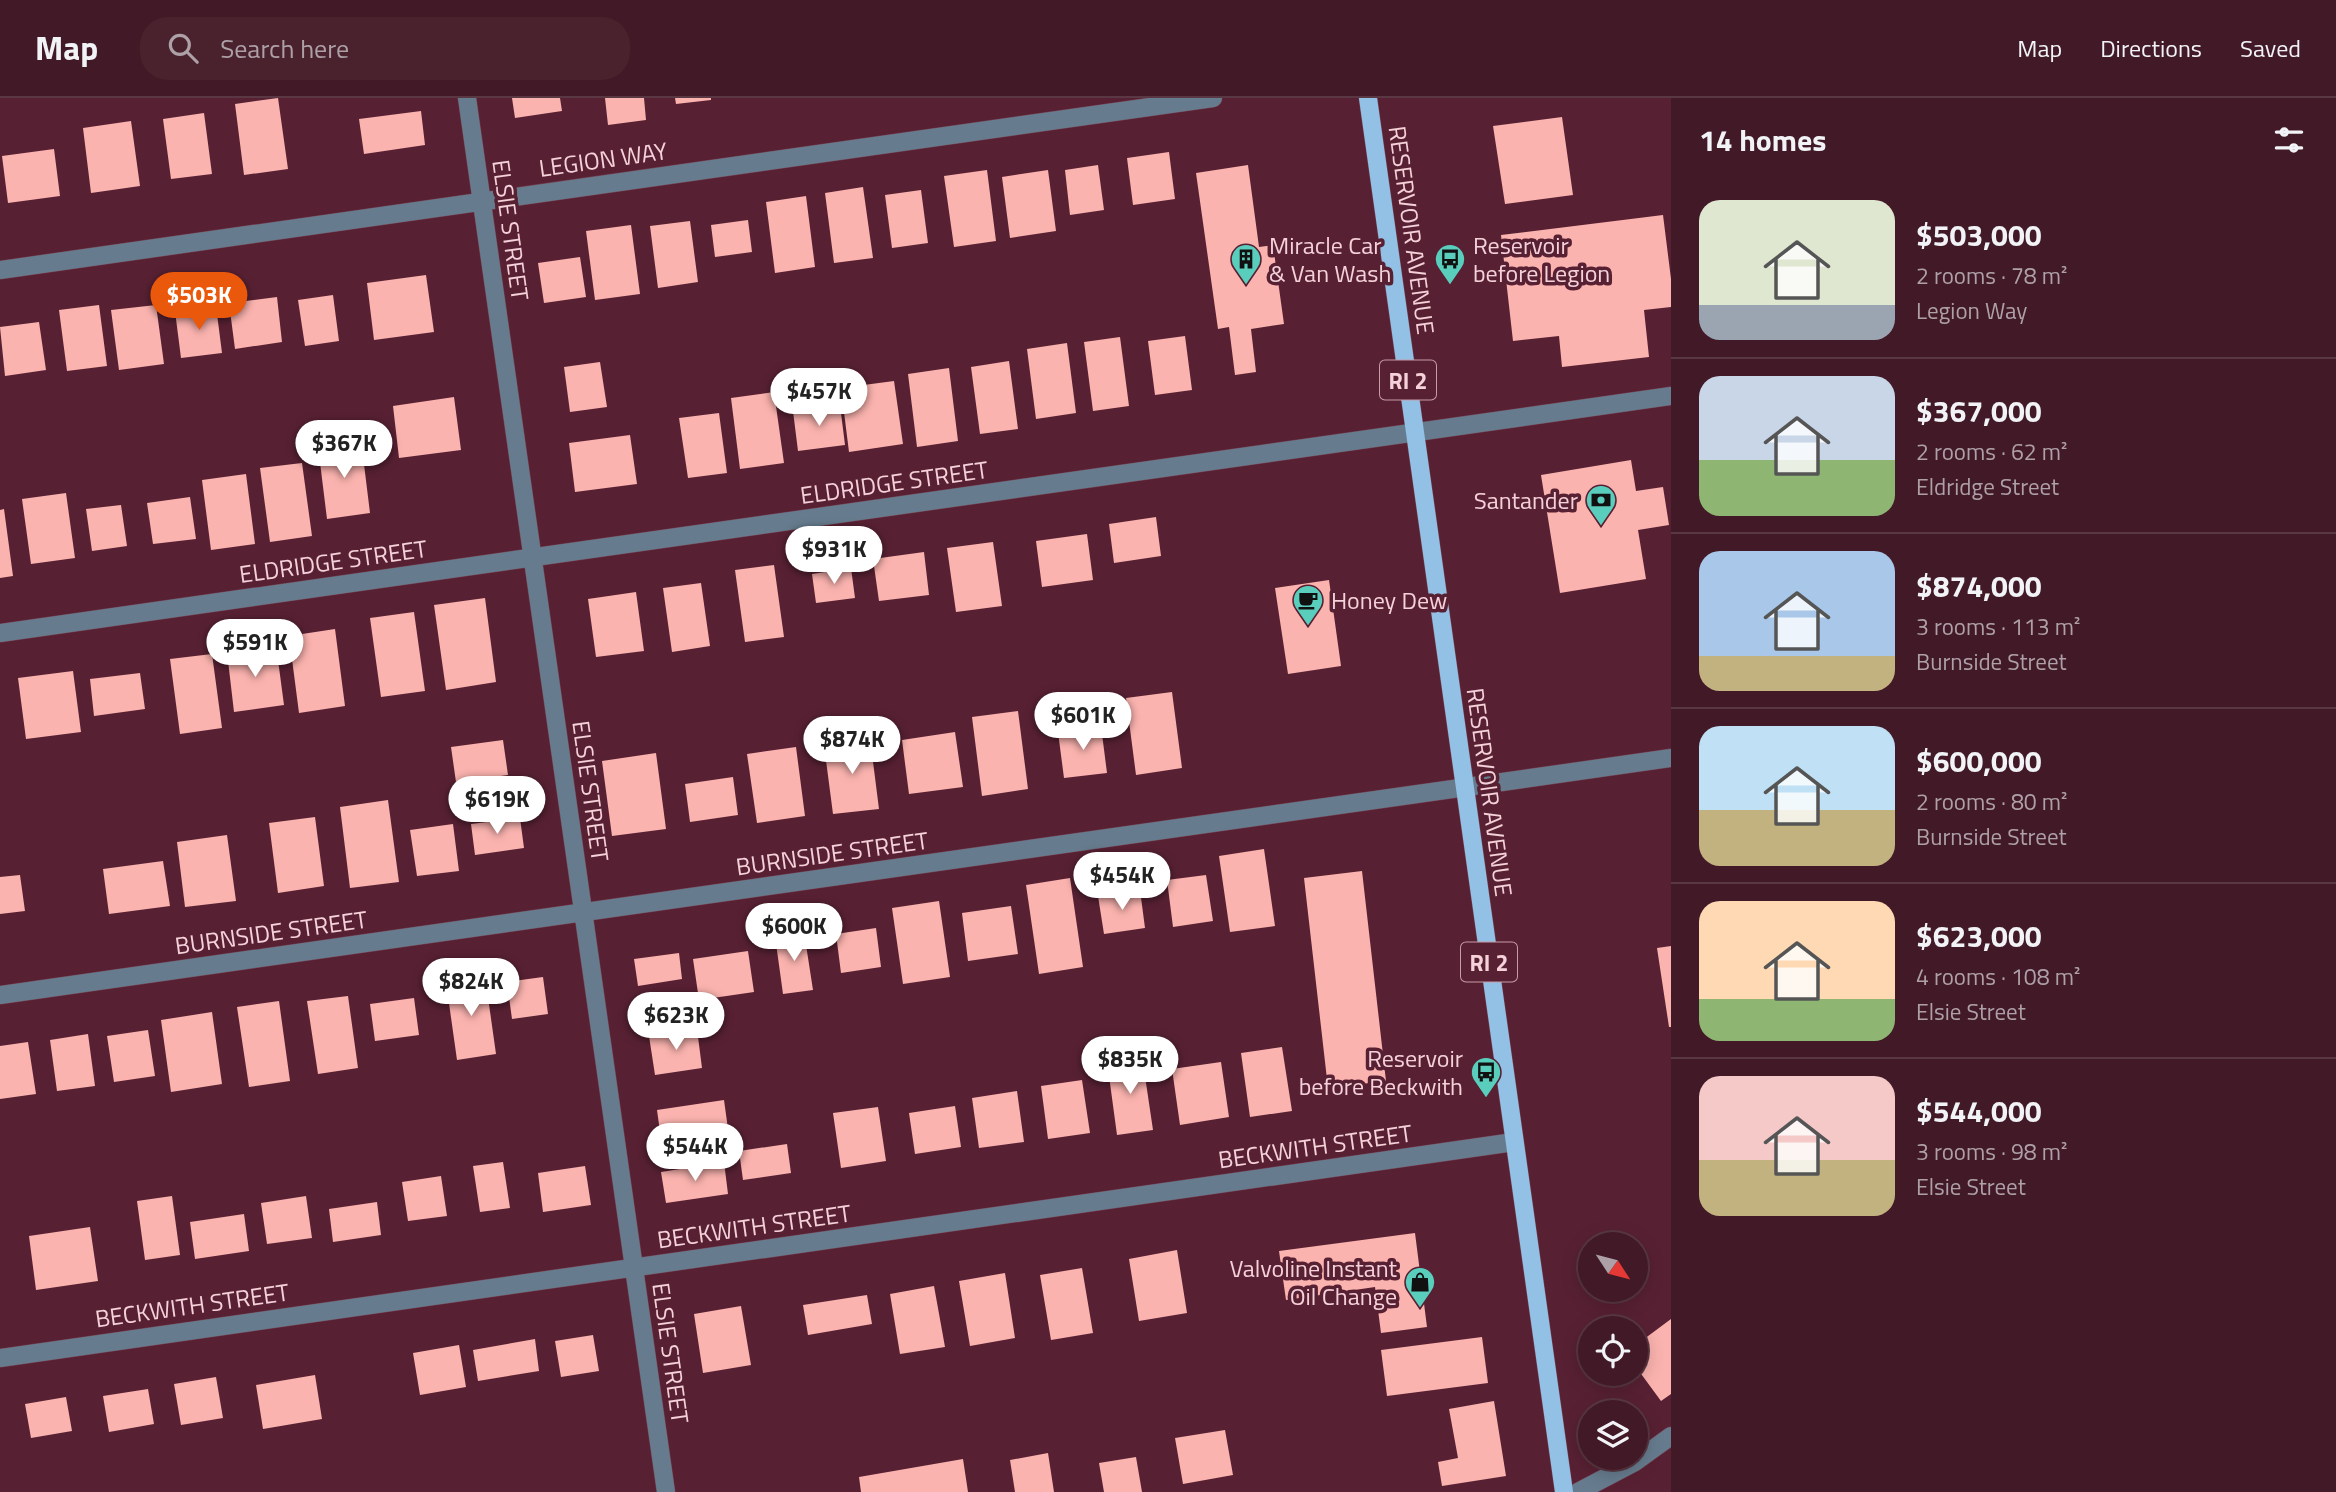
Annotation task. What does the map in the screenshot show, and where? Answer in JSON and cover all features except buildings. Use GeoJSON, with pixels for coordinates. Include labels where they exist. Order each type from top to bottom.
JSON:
{"type":"FeatureCollection","features":[{"type":"Feature","properties":{"kind":"main road","name":"RESERVOIR AVENUE"},"geometry":{"type":"LineString","coordinates":[[1368,98],[1564,1492]]}},
{"type":"Feature","properties":{"kind":"street","name":"ELSIE STREET"},"geometry":{"type":"LineString","coordinates":[[467,98],[666,1492]]}},
{"type":"Feature","properties":{"kind":"street","name":"LEGION WAY"},"geometry":{"type":"LineString","coordinates":[[0,270],[1213,98]]}},
{"type":"Feature","properties":{"kind":"street","name":"ELDRIDGE STREET"},"geometry":{"type":"LineString","coordinates":[[0,633],[1671,396]]}},
{"type":"Feature","properties":{"kind":"street","name":"BURNSIDE STREET"},"geometry":{"type":"LineString","coordinates":[[0,995],[1671,758]]}},
{"type":"Feature","properties":{"kind":"street","name":"BECKWITH STREET"},"geometry":{"type":"LineString","coordinates":[[0,1357],[1514,1142]]}},
{"type":"Feature","properties":{"kind":"street"},"geometry":{"type":"LineString","coordinates":[[1578,1492],[1635,1462],[1671,1436]]}},
{"type":"Feature","properties":{"kind":"place","name":"Miracle Car & Van Wash"},"geometry":{"type":"Point","coordinates":[1246,286]}},
{"type":"Feature","properties":{"kind":"place","name":"Reservoir before Legion"},"geometry":{"type":"Point","coordinates":[1450,286]}},
{"type":"Feature","properties":{"kind":"place","name":"Santander"},"geometry":{"type":"Point","coordinates":[1601,527]}},
{"type":"Feature","properties":{"kind":"place","name":"Honey Dew"},"geometry":{"type":"Point","coordinates":[1308,627]}},
{"type":"Feature","properties":{"kind":"place","name":"Reservoir before Beckwith"},"geometry":{"type":"Point","coordinates":[1486,1099]}},
{"type":"Feature","properties":{"kind":"place","name":"Valvoline Instant Oil Change"},"geometry":{"type":"Point","coordinates":[1420,1309]}}]}
